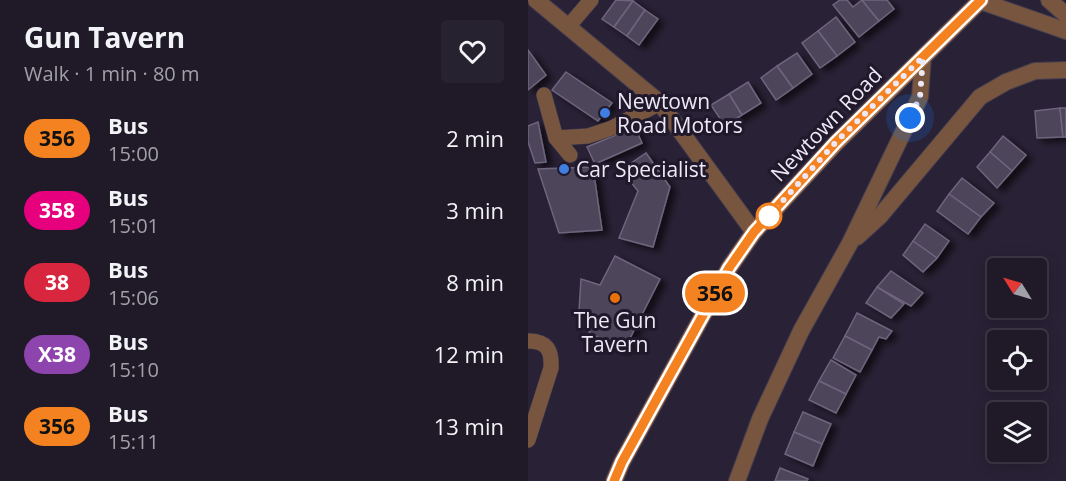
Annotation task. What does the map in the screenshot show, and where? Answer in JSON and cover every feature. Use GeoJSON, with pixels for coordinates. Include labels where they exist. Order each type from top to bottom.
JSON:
{"type":"FeatureCollection","features":[{"type":"Feature","properties":{"kind":"main road","name":"Newtown Road"},"geometry":{"type":"LineString","coordinates":[[614,481],[622,462],[729,268],[754,232],[836,142],[980,1]]}},
{"type":"Feature","properties":{"kind":"street"},"geometry":{"type":"LineString","coordinates":[[536,0],[660,103],[754,232]]}},
{"type":"Feature","properties":{"kind":"street"},"geometry":{"type":"LineString","coordinates":[[1049,0],[1066,15]]}},
{"type":"Feature","properties":{"kind":"street"},"geometry":{"type":"LineString","coordinates":[[980,1],[1066,31]]}},
{"type":"Feature","properties":{"kind":"street"},"geometry":{"type":"LineString","coordinates":[[737,481],[760,419],[801,331],[850,243],[920,97],[923,57]]}},
{"type":"Feature","properties":{"kind":"street"},"geometry":{"type":"LineString","coordinates":[[850,243],[880,216],[980,97],[1006,82],[1035,71],[1066,70]]}},
{"type":"Feature","properties":{"kind":"lane"},"geometry":{"type":"LineString","coordinates":[[568,27],[591,0]]}},
{"type":"Feature","properties":{"kind":"lane"},"geometry":{"type":"LineString","coordinates":[[544,95],[556,138],[570,155]]}},
{"type":"Feature","properties":{"kind":"lane"},"geometry":{"type":"LineString","coordinates":[[556,138],[588,136],[612,128],[660,103]]}},
{"type":"Feature","properties":{"kind":"lane"},"geometry":{"type":"LineString","coordinates":[[528,340],[544,343],[551,357],[551,368],[528,440]]}},
{"type":"Feature","properties":{"kind":"building"},"geometry":{"type":"Polygon","coordinates":[[[616,0],[633,1],[614,27],[602,19],[616,0]]]}},
{"type":"Feature","properties":{"kind":"building"},"geometry":{"type":"Polygon","coordinates":[[[840,0],[847,0],[853,7],[862,0],[879,21],[859,37],[833,5],[840,0]]]}},
{"type":"Feature","properties":{"kind":"building"},"geometry":{"type":"Polygon","coordinates":[[[862,0],[887,0],[894,9],[879,21],[862,0]]]}},
{"type":"Feature","properties":{"kind":"building"},"geometry":{"type":"Polygon","coordinates":[[[633,1],[645,10],[627,36],[614,27],[633,1]]]}},
{"type":"Feature","properties":{"kind":"building"},"geometry":{"type":"Polygon","coordinates":[[[645,10],[658,19],[639,45],[627,36],[645,10]]]}},
{"type":"Feature","properties":{"kind":"building"},"geometry":{"type":"Polygon","coordinates":[[[836,17],[855,42],[837,56],[818,31],[836,17]]]}},
{"type":"Feature","properties":{"kind":"building"},"geometry":{"type":"Polygon","coordinates":[[[818,31],[837,56],[820,68],[802,43],[818,31]]]}},
{"type":"Feature","properties":{"kind":"building"},"geometry":{"type":"Polygon","coordinates":[[[528,50],[546,75],[528,90],[528,50]]]}},
{"type":"Feature","properties":{"kind":"building"},"geometry":{"type":"Polygon","coordinates":[[[797,53],[812,74],[793,88],[777,66],[797,53]]]}},
{"type":"Feature","properties":{"kind":"building"},"geometry":{"type":"Polygon","coordinates":[[[777,66],[793,88],[776,100],[761,78],[777,66]]]}},
{"type":"Feature","properties":{"kind":"building"},"geometry":{"type":"Polygon","coordinates":[[[566,72],[612,103],[598,121],[552,90],[566,72]]]}},
{"type":"Feature","properties":{"kind":"building"},"geometry":{"type":"Polygon","coordinates":[[[748,82],[761,103],[742,115],[729,94],[748,82]]]}},
{"type":"Feature","properties":{"kind":"building"},"geometry":{"type":"Polygon","coordinates":[[[729,94],[742,115],[725,126],[711,105],[729,94]]]}},
{"type":"Feature","properties":{"kind":"building"},"geometry":{"type":"Polygon","coordinates":[[[1060,108],[1063,137],[1037,138],[1035,111],[1060,108]]]}},
{"type":"Feature","properties":{"kind":"building"},"geometry":{"type":"Polygon","coordinates":[[[1060,108],[1066,108],[1066,137],[1063,137],[1060,108]]]}},
{"type":"Feature","properties":{"kind":"building"},"geometry":{"type":"Polygon","coordinates":[[[538,122],[546,162],[535,163],[528,142],[528,126],[538,122]]]}},
{"type":"Feature","properties":{"kind":"building"},"geometry":{"type":"Polygon","coordinates":[[[635,127],[642,143],[595,164],[587,147],[635,127]]]}},
{"type":"Feature","properties":{"kind":"building"},"geometry":{"type":"Polygon","coordinates":[[[1003,136],[1026,155],[1012,171],[990,152],[1003,136]]]}},
{"type":"Feature","properties":{"kind":"building"},"geometry":{"type":"Polygon","coordinates":[[[990,152],[1012,171],[997,188],[977,167],[990,152]]]}},
{"type":"Feature","properties":{"kind":"building"},"geometry":{"type":"Polygon","coordinates":[[[646,153],[670,187],[653,247],[619,238],[638,191],[621,170],[646,153]]]}},
{"type":"Feature","properties":{"kind":"building"},"geometry":{"type":"Polygon","coordinates":[[[593,167],[602,230],[559,233],[538,169],[593,167]]]}},
{"type":"Feature","properties":{"kind":"building"},"geometry":{"type":"Polygon","coordinates":[[[962,178],[994,203],[981,217],[949,194],[962,178]]]}},
{"type":"Feature","properties":{"kind":"building"},"geometry":{"type":"Polygon","coordinates":[[[949,194],[981,217],[968,234],[937,211],[949,194]]]}},
{"type":"Feature","properties":{"kind":"building"},"geometry":{"type":"Polygon","coordinates":[[[925,224],[949,241],[937,258],[913,241],[925,224]]]}},
{"type":"Feature","properties":{"kind":"building"},"geometry":{"type":"Polygon","coordinates":[[[913,241],[937,258],[923,272],[903,255],[913,241]]]}},
{"type":"Feature","properties":{"kind":"building","name":"The Gun Tavern"},"geometry":{"type":"Polygon","coordinates":[[[615,256],[660,279],[624,350],[589,333],[595,319],[579,311],[581,279],[600,285],[615,256]]]}},
{"type":"Feature","properties":{"kind":"building"},"geometry":{"type":"Polygon","coordinates":[[[891,271],[923,293],[911,306],[877,287],[891,271]]]}},
{"type":"Feature","properties":{"kind":"building"},"geometry":{"type":"Polygon","coordinates":[[[877,287],[904,304],[891,318],[866,303],[877,287]]]}},
{"type":"Feature","properties":{"kind":"building"},"geometry":{"type":"Polygon","coordinates":[[[857,313],[892,331],[886,339],[879,337],[872,350],[845,336],[857,313]]]}},
{"type":"Feature","properties":{"kind":"building"},"geometry":{"type":"Polygon","coordinates":[[[845,336],[872,350],[860,372],[833,358],[845,336]]]}},
{"type":"Feature","properties":{"kind":"building"},"geometry":{"type":"Polygon","coordinates":[[[831,360],[856,375],[846,394],[819,381],[831,360]]]}},
{"type":"Feature","properties":{"kind":"building"},"geometry":{"type":"Polygon","coordinates":[[[819,381],[846,394],[836,413],[809,400],[819,381]]]}},
{"type":"Feature","properties":{"kind":"building"},"geometry":{"type":"Polygon","coordinates":[[[803,412],[831,424],[822,444],[794,432],[803,412]]]}},
{"type":"Feature","properties":{"kind":"building"},"geometry":{"type":"Polygon","coordinates":[[[794,432],[822,444],[813,466],[785,454],[794,432]]]}},
{"type":"Feature","properties":{"kind":"building"},"geometry":{"type":"Polygon","coordinates":[[[780,468],[808,479],[807,481],[775,481],[780,468]]]}},
{"type":"Feature","properties":{"kind":"bus line","name":"356"},"geometry":{"type":"LineString","coordinates":[[614,481],[622,462],[729,268],[754,232],[836,142],[981,0]]}},
{"type":"Feature","properties":{"kind":"place","name":"Newtown Road Motors"},"geometry":{"type":"Point","coordinates":[605,113]}},
{"type":"Feature","properties":{"kind":"place","name":"Car Specialist"},"geometry":{"type":"Point","coordinates":[564,169]}},
{"type":"Feature","properties":{"kind":"place","name":"The Gun Tavern"},"geometry":{"type":"Point","coordinates":[615,298]}},
{"type":"Feature","properties":{"kind":"route"},"geometry":{"type":"LineString","coordinates":[[769,216],[836,142],[923,57],[920,97],[910,118]]}}]}
